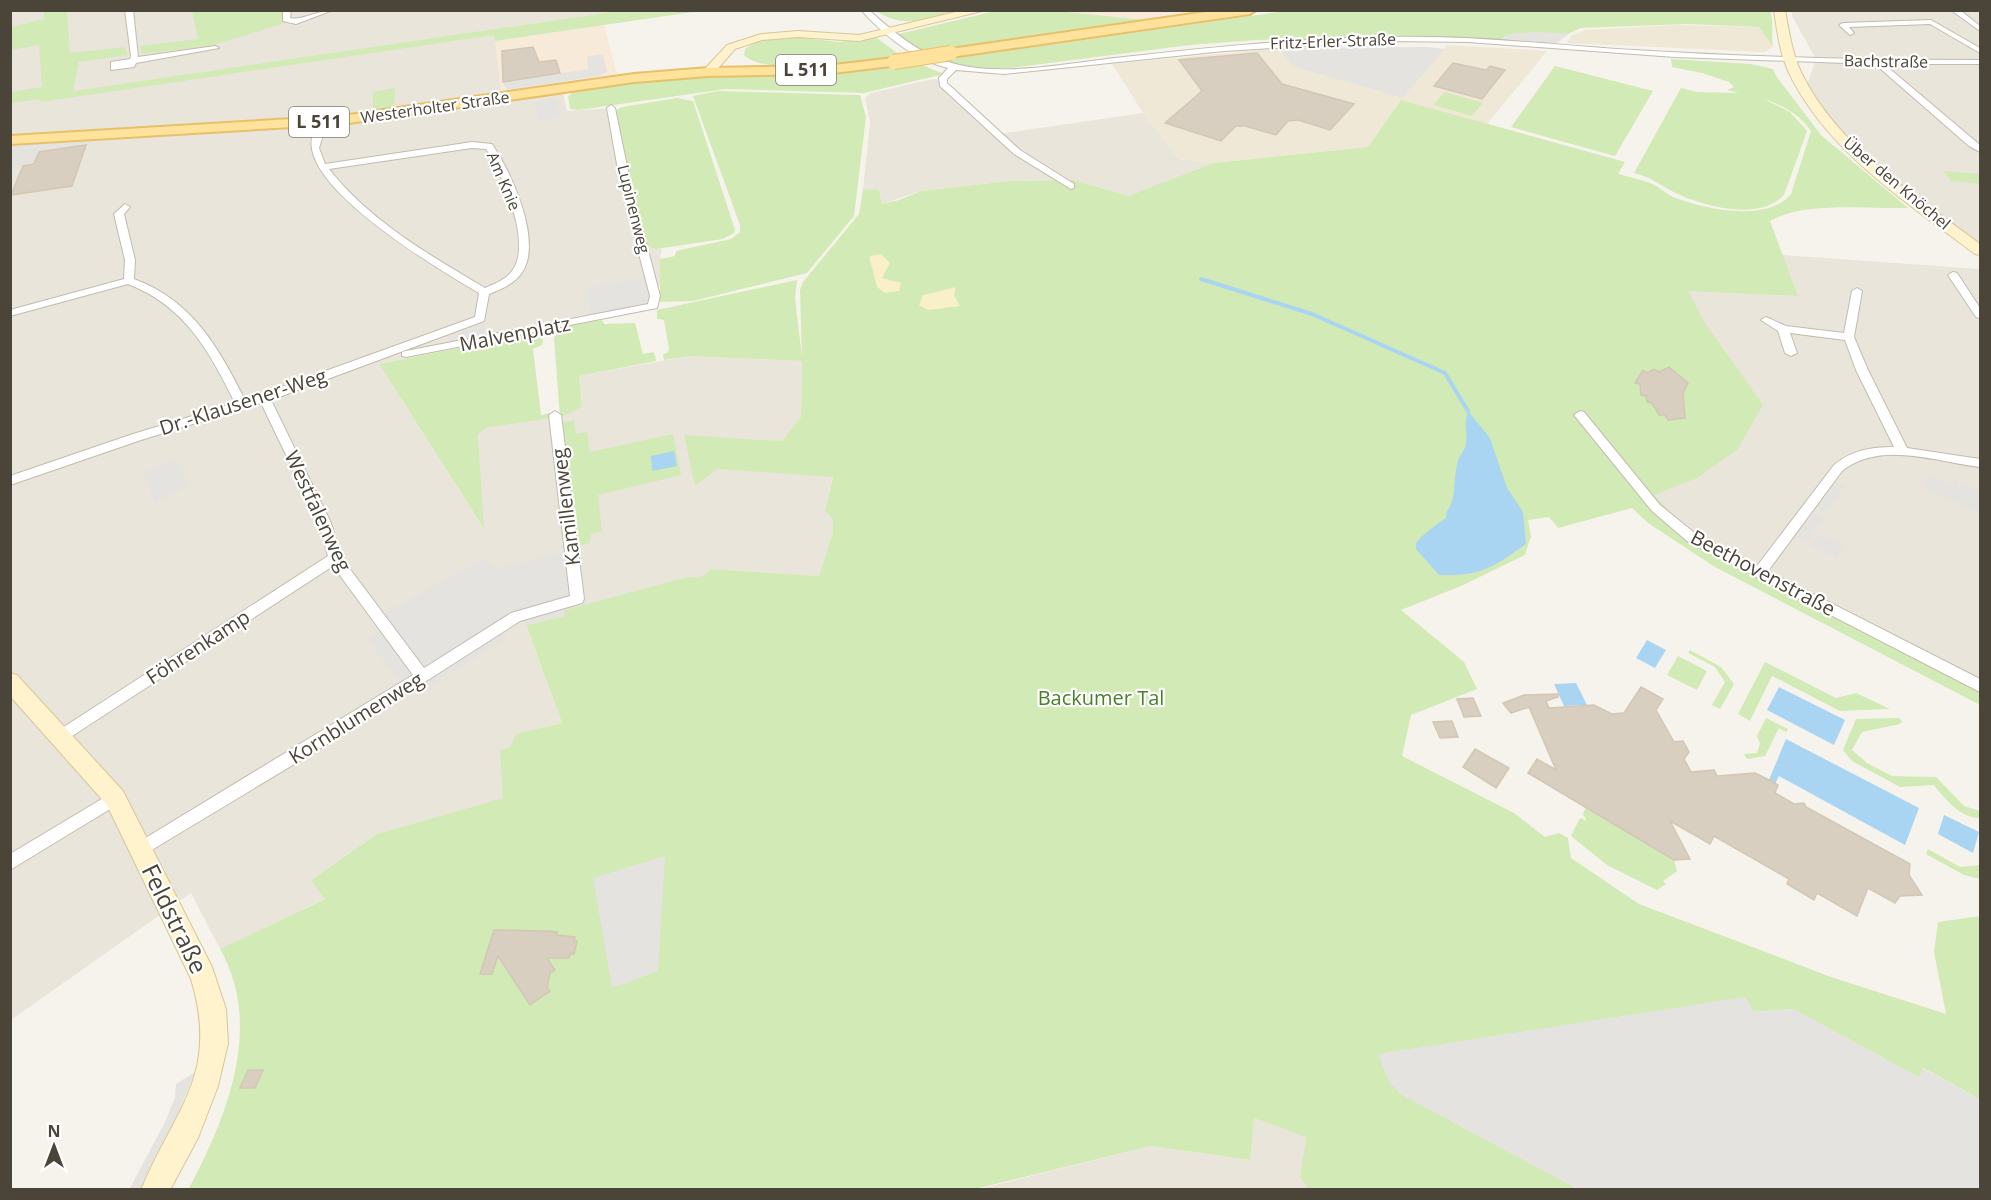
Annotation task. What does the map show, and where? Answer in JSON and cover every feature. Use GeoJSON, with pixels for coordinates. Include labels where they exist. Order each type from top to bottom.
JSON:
{"type":"FeatureCollection","features":[{"type":"Feature","properties":{"kind":"main road"},"geometry":{"type":"LineString","coordinates":[[713,71],[736,48],[778,34],[849,38],[888,32],[981,10]]}},
{"type":"Feature","properties":{"kind":"main road","name":"L 511"},"geometry":{"type":"LineString","coordinates":[[713,71],[790,71],[894,62],[1251,10]]}},
{"type":"Feature","properties":{"kind":"main road","name":"Über den Knöchel"},"geometry":{"type":"LineString","coordinates":[[1779,10],[1791,59],[1811,101],[1850,148],[1980,251]]}},
{"type":"Feature","properties":{"kind":"main road"},"geometry":{"type":"LineString","coordinates":[[736,48],[742,62],[790,71]]}},
{"type":"Feature","properties":{"kind":"main road","name":"Westerholter Straße"},"geometry":{"type":"LineString","coordinates":[[10,140],[322,122],[395,114],[634,78],[713,71]]}},
{"type":"Feature","properties":{"kind":"main road","name":"Feldstraße"},"geometry":{"type":"LineString","coordinates":[[10,681],[115,798],[203,976],[213,1009],[211,1066],[205,1086],[188,1128],[155,1190]]}},
{"type":"Feature","properties":{"kind":"street"},"geometry":{"type":"LineString","coordinates":[[129,10],[135,56],[131,61],[215,48]]}},
{"type":"Feature","properties":{"kind":"street"},"geometry":{"type":"LineString","coordinates":[[287,10],[286,19],[296,22],[330,10]]}},
{"type":"Feature","properties":{"kind":"street","name":"Fritz-Erler-Straße"},"geometry":{"type":"LineString","coordinates":[[864,10],[923,59],[953,68],[1004,72],[1246,45],[1389,39],[1456,40],[1791,59]]}},
{"type":"Feature","properties":{"kind":"street"},"geometry":{"type":"LineString","coordinates":[[1954,10],[1980,29]]}},
{"type":"Feature","properties":{"kind":"street"},"geometry":{"type":"LineString","coordinates":[[1850,33],[1843,25],[1931,22],[1980,51]]}},
{"type":"Feature","properties":{"kind":"street","name":"Bachstraße"},"geometry":{"type":"LineString","coordinates":[[1791,59],[1980,62]]}},
{"type":"Feature","properties":{"kind":"street"},"geometry":{"type":"LineString","coordinates":[[1876,62],[1980,149]]}},
{"type":"Feature","properties":{"kind":"street"},"geometry":{"type":"LineString","coordinates":[[953,68],[943,78],[944,84],[1017,152],[1071,186]]}},
{"type":"Feature","properties":{"kind":"street","name":"Lupinenweg"},"geometry":{"type":"LineString","coordinates":[[611,108],[625,181],[655,296],[650,308]]}},
{"type":"Feature","properties":{"kind":"street"},"geometry":{"type":"LineString","coordinates":[[322,122],[315,149],[322,167],[345,193],[421,253],[484,292]]}},
{"type":"Feature","properties":{"kind":"street","name":"Am Knie"},"geometry":{"type":"LineString","coordinates":[[322,167],[472,145],[489,146],[515,202],[523,251],[517,273],[507,282],[484,292]]}},
{"type":"Feature","properties":{"kind":"street"},"geometry":{"type":"LineString","coordinates":[[125,207],[119,214],[130,260],[129,281]]}},
{"type":"Feature","properties":{"kind":"street"},"geometry":{"type":"LineString","coordinates":[[1953,275],[1980,315]]}},
{"type":"Feature","properties":{"kind":"street"},"geometry":{"type":"LineString","coordinates":[[10,313],[129,281],[153,289],[175,305],[217,355],[242,405]]}},
{"type":"Feature","properties":{"kind":"street"},"geometry":{"type":"LineString","coordinates":[[1857,291],[1849,337],[1862,370],[1903,452]]}},
{"type":"Feature","properties":{"kind":"street","name":"Dr.-Klausener-Weg"},"geometry":{"type":"LineString","coordinates":[[10,481],[137,437],[264,398],[475,323],[482,315],[484,292]]}},
{"type":"Feature","properties":{"kind":"street","name":"Malvenplatz"},"geometry":{"type":"LineString","coordinates":[[380,356],[459,345],[650,308]]}},
{"type":"Feature","properties":{"kind":"street"},"geometry":{"type":"LineString","coordinates":[[1766,320],[1783,329],[1849,337]]}},
{"type":"Feature","properties":{"kind":"street"},"geometry":{"type":"LineString","coordinates":[[1783,329],[1791,353]]}},
{"type":"Feature","properties":{"kind":"street","name":"Westfalenweg"},"geometry":{"type":"LineString","coordinates":[[264,398],[325,523],[335,558],[422,677]]}},
{"type":"Feature","properties":{"kind":"street","name":"Kamillenweg"},"geometry":{"type":"LineString","coordinates":[[555,415],[577,599]]}},
{"type":"Feature","properties":{"kind":"street","name":"Beethovenstraße"},"geometry":{"type":"LineString","coordinates":[[1580,415],[1656,508],[1692,538],[1980,686]]}},
{"type":"Feature","properties":{"kind":"street"},"geometry":{"type":"LineString","coordinates":[[1759,573],[1838,468],[1855,456],[1877,452],[1903,452],[1980,463]]}},
{"type":"Feature","properties":{"kind":"street","name":"Föhrenkamp"},"geometry":{"type":"LineString","coordinates":[[61,736],[335,558]]}},
{"type":"Feature","properties":{"kind":"street","name":"Kornblumenweg"},"geometry":{"type":"LineString","coordinates":[[140,850],[516,617],[577,599]]}},
{"type":"Feature","properties":{"kind":"street"},"geometry":{"type":"LineString","coordinates":[[10,863],[115,798]]}},
{"type":"Feature","properties":{"kind":"shaded area"},"geometry":{"type":"Polygon","coordinates":[[[1792,10],[1980,11],[1980,251],[1850,148],[1805,91],[1816,59],[1792,16],[1792,10]]]}},
{"type":"Feature","properties":{"kind":"shaded area"},"geometry":{"type":"Polygon","coordinates":[[[11,11],[618,11],[496,29],[501,93],[561,84],[567,111],[611,108],[615,111],[656,249],[662,249],[660,259],[662,277],[654,303],[379,364],[483,528],[478,433],[486,428],[560,418],[582,407],[579,376],[689,356],[802,361],[801,417],[782,441],[684,436],[717,469],[833,476],[825,511],[834,519],[833,532],[819,576],[711,569],[707,574],[697,578],[688,577],[526,626],[562,723],[548,726],[504,798],[377,834],[312,879],[326,898],[220,949],[191,893],[11,1020],[11,11]]]}},
{"type":"Feature","properties":{"kind":"shaded area"},"geometry":{"type":"Polygon","coordinates":[[[1056,11],[1209,11],[1146,20],[1056,11]]]}},
{"type":"Feature","properties":{"kind":"shaded area"},"geometry":{"type":"Polygon","coordinates":[[[604,25],[617,74],[501,93],[495,41],[604,25]]]}},
{"type":"Feature","properties":{"kind":"shaded area"},"geometry":{"type":"Polygon","coordinates":[[[1674,25],[1759,27],[1773,47],[1765,52],[1567,43],[1572,35],[1585,30],[1674,25]]]}},
{"type":"Feature","properties":{"kind":"shaded area"},"geometry":{"type":"Polygon","coordinates":[[[1570,33],[1557,43],[1501,39],[1512,34],[1570,33]]]}},
{"type":"Feature","properties":{"kind":"shaded area"},"geometry":{"type":"Polygon","coordinates":[[[1447,45],[1547,51],[1487,124],[1401,100],[1368,147],[1213,163],[1179,159],[1143,113],[1112,64],[1279,48],[1295,67],[1402,98],[1447,45]]]}},
{"type":"Feature","properties":{"kind":"shaded area"},"geometry":{"type":"Polygon","coordinates":[[[1427,47],[1445,49],[1402,98],[1294,67],[1279,48],[1427,47]]]}},
{"type":"Feature","properties":{"kind":"shaded area"},"geometry":{"type":"Polygon","coordinates":[[[603,54],[607,72],[598,76],[507,90],[503,82],[588,69],[587,56],[603,54]]]}},
{"type":"Feature","properties":{"kind":"shaded area"},"geometry":{"type":"Polygon","coordinates":[[[933,79],[943,80],[999,134],[1143,113],[1179,159],[1213,163],[1128,196],[1074,180],[1009,181],[921,191],[882,204],[879,190],[863,189],[870,123],[865,98],[871,93],[933,79]]]}},
{"type":"Feature","properties":{"kind":"shaded area"},"geometry":{"type":"Polygon","coordinates":[[[557,99],[561,117],[538,121],[535,102],[557,99]]]}},
{"type":"Feature","properties":{"kind":"shaded area"},"geometry":{"type":"Polygon","coordinates":[[[90,138],[88,145],[39,152],[34,164],[14,167],[11,175],[11,146],[90,138]]]}},
{"type":"Feature","properties":{"kind":"shaded area"},"geometry":{"type":"Polygon","coordinates":[[[1782,255],[1980,269],[1980,687],[1692,538],[1653,495],[1558,528],[1688,290],[1798,296],[1782,255]]]}},
{"type":"Feature","properties":{"kind":"shaded area"},"geometry":{"type":"Polygon","coordinates":[[[646,277],[650,296],[647,302],[590,317],[587,288],[646,277]]]}},
{"type":"Feature","properties":{"kind":"shaded area"},"geometry":{"type":"Polygon","coordinates":[[[485,324],[484,338],[448,345],[448,337],[485,324]]]}},
{"type":"Feature","properties":{"kind":"shaded area"},"geometry":{"type":"Polygon","coordinates":[[[176,459],[188,485],[155,503],[143,473],[176,459]]]}},
{"type":"Feature","properties":{"kind":"shaded area"},"geometry":{"type":"Polygon","coordinates":[[[1930,475],[1951,485],[1954,480],[1960,482],[1957,487],[1961,489],[1964,484],[1980,492],[1980,514],[1922,487],[1930,475]]]}},
{"type":"Feature","properties":{"kind":"shaded area"},"geometry":{"type":"Polygon","coordinates":[[[1834,481],[1845,485],[1826,513],[1816,508],[1834,481]]]}},
{"type":"Feature","properties":{"kind":"shaded area"},"geometry":{"type":"Polygon","coordinates":[[[1813,513],[1824,518],[1806,543],[1796,538],[1813,513]]]}},
{"type":"Feature","properties":{"kind":"shaded area"},"geometry":{"type":"Polygon","coordinates":[[[1820,534],[1844,546],[1836,558],[1811,545],[1820,534]]]}},
{"type":"Feature","properties":{"kind":"shaded area"},"geometry":{"type":"Polygon","coordinates":[[[566,551],[573,607],[565,610],[565,616],[526,625],[523,622],[513,625],[502,631],[507,638],[425,689],[420,684],[408,692],[366,639],[380,631],[372,620],[487,558],[493,567],[498,568],[566,551]]]}},
{"type":"Feature","properties":{"kind":"shaded area"},"geometry":{"type":"Polygon","coordinates":[[[665,856],[658,971],[612,988],[593,878],[665,856]]]}},
{"type":"Feature","properties":{"kind":"shaded area"},"geometry":{"type":"Polygon","coordinates":[[[1745,997],[1754,1012],[1793,1009],[1920,1078],[1922,1068],[1980,1099],[1980,1189],[1578,1189],[1399,1093],[1389,1082],[1378,1054],[1745,997]]]}},
{"type":"Feature","properties":{"kind":"shaded area"},"geometry":{"type":"Polygon","coordinates":[[[195,1072],[168,1138],[142,1189],[129,1190],[166,1120],[175,1097],[176,1084],[195,1072]]]}},
{"type":"Feature","properties":{"kind":"shaded area"},"geometry":{"type":"Polygon","coordinates":[[[1253,1117],[1306,1137],[1300,1177],[1308,1189],[975,1190],[1151,1146],[1249,1160],[1253,1117]]]}},
{"type":"Feature","properties":{"kind":"green space"},"geometry":{"type":"Polygon","coordinates":[[[1770,10],[1773,47],[1759,27],[1687,24],[1580,28],[1570,33],[1512,34],[1498,40],[1407,36],[1256,40],[1190,45],[1010,68],[979,68],[942,60],[1286,11],[1770,10]]]}},
{"type":"Feature","properties":{"kind":"green space"},"geometry":{"type":"Polygon","coordinates":[[[44,11],[67,12],[70,53],[125,47],[128,55],[79,62],[73,91],[618,11],[700,11],[495,41],[494,35],[41,102],[39,99],[11,103],[11,92],[42,87],[39,45],[11,50],[11,27],[44,19],[44,11]]]}},
{"type":"Feature","properties":{"kind":"green space"},"geometry":{"type":"Polygon","coordinates":[[[192,11],[282,11],[282,21],[285,23],[210,46],[142,54],[140,46],[198,39],[192,11]]]}},
{"type":"Feature","properties":{"kind":"green space"},"geometry":{"type":"Polygon","coordinates":[[[876,11],[957,11],[916,21],[906,21],[887,17],[876,11]]]}},
{"type":"Feature","properties":{"kind":"green space"},"geometry":{"type":"Polygon","coordinates":[[[995,11],[1056,11],[1146,20],[920,53],[899,34],[995,11]]]}},
{"type":"Feature","properties":{"kind":"green space"},"geometry":{"type":"Polygon","coordinates":[[[784,36],[839,42],[877,38],[901,56],[843,64],[795,66],[756,62],[744,55],[745,49],[758,41],[784,36]]]}},
{"type":"Feature","properties":{"kind":"green space","name":"Backumer Tal"},"geometry":{"type":"Polygon","coordinates":[[[1671,59],[1751,64],[1773,69],[1821,135],[1908,208],[1818,208],[1784,215],[1770,221],[1798,296],[1688,291],[1704,322],[1763,405],[1737,450],[1697,478],[1654,495],[1689,531],[1980,686],[1980,705],[1715,567],[1648,523],[1632,508],[1558,528],[1549,517],[1528,520],[1531,536],[1525,555],[1461,586],[1401,610],[1464,662],[1477,689],[1411,715],[1402,756],[1514,813],[1545,837],[1559,833],[1568,838],[1571,858],[1639,904],[1831,977],[1946,1014],[1934,952],[1938,922],[1980,916],[1980,1099],[1923,1068],[1920,1078],[1793,1009],[1753,1012],[1399,1093],[1578,1189],[1308,1189],[1300,1177],[1306,1137],[1254,1118],[1250,1160],[1151,1146],[975,1189],[188,1190],[216,1132],[235,1071],[239,1040],[239,1009],[233,978],[220,949],[325,899],[311,880],[377,834],[503,798],[500,749],[510,748],[516,734],[562,723],[526,625],[564,616],[565,610],[688,577],[701,576],[711,569],[819,576],[833,532],[833,519],[825,511],[833,477],[717,469],[695,486],[684,435],[782,441],[801,417],[802,361],[689,356],[664,360],[663,354],[669,349],[664,320],[657,319],[657,310],[797,280],[795,298],[802,357],[800,290],[803,282],[859,214],[863,189],[879,190],[882,204],[921,191],[1009,181],[1074,180],[1128,196],[1213,163],[1368,147],[1401,100],[1625,162],[1618,174],[1650,183],[1686,202],[1735,211],[1751,211],[1781,203],[1791,194],[1811,131],[1789,110],[1762,98],[1790,112],[1807,131],[1784,195],[1774,203],[1748,210],[1705,204],[1634,173],[1681,88],[1697,92],[1739,93],[1727,90],[1734,87],[1729,82],[1702,73],[1672,67],[1671,59]]]}},
{"type":"Feature","properties":{"kind":"green space"},"geometry":{"type":"Polygon","coordinates":[[[919,64],[944,74],[864,93],[726,89],[578,110],[570,109],[568,96],[577,90],[673,79],[828,74],[919,64]]]}},
{"type":"Feature","properties":{"kind":"green space"},"geometry":{"type":"Polygon","coordinates":[[[1555,66],[1653,91],[1615,156],[1511,127],[1555,66]]]}},
{"type":"Feature","properties":{"kind":"green space"},"geometry":{"type":"Polygon","coordinates":[[[395,88],[394,108],[373,111],[373,92],[395,88]]]}},
{"type":"Feature","properties":{"kind":"green space"},"geometry":{"type":"Polygon","coordinates":[[[718,91],[860,95],[866,117],[854,216],[807,273],[693,301],[660,302],[660,259],[675,256],[676,251],[731,239],[740,232],[740,225],[693,96],[718,91]]]}},
{"type":"Feature","properties":{"kind":"green space"},"geometry":{"type":"Polygon","coordinates":[[[1445,92],[1483,103],[1472,116],[1433,105],[1445,92]]]}},
{"type":"Feature","properties":{"kind":"green space"},"geometry":{"type":"Polygon","coordinates":[[[677,98],[693,101],[735,230],[723,239],[656,249],[648,246],[645,239],[615,111],[622,107],[677,98]]]}},
{"type":"Feature","properties":{"kind":"green space"},"geometry":{"type":"Polygon","coordinates":[[[1944,171],[1980,174],[1980,184],[1951,181],[1944,171]]]}},
{"type":"Feature","properties":{"kind":"green space"},"geometry":{"type":"Polygon","coordinates":[[[602,320],[604,324],[635,323],[643,354],[654,352],[656,361],[579,376],[582,407],[560,418],[554,338],[568,326],[602,320]]]}},
{"type":"Feature","properties":{"kind":"green space"},"geometry":{"type":"Polygon","coordinates":[[[528,334],[539,335],[543,341],[542,345],[533,349],[541,415],[550,413],[552,418],[486,428],[478,434],[484,529],[379,364],[528,334]]]}},
{"type":"Feature","properties":{"kind":"green space"},"geometry":{"type":"Polygon","coordinates":[[[574,420],[576,434],[587,432],[590,452],[673,434],[681,475],[598,495],[602,531],[591,534],[590,543],[577,546],[561,423],[574,420]]]}},
{"type":"Feature","properties":{"kind":"green space"},"geometry":{"type":"Polygon","coordinates":[[[1690,650],[1721,667],[1734,684],[1720,709],[1712,705],[1725,682],[1715,667],[1688,653],[1690,650]]]}},
{"type":"Feature","properties":{"kind":"green space"},"geometry":{"type":"Polygon","coordinates":[[[1678,656],[1707,671],[1697,690],[1667,675],[1678,656]]]}},
{"type":"Feature","properties":{"kind":"green space"},"geometry":{"type":"Polygon","coordinates":[[[1765,662],[1836,698],[1856,693],[1890,709],[1840,711],[1772,676],[1750,721],[1738,714],[1765,662]]]}},
{"type":"Feature","properties":{"kind":"green space"},"geometry":{"type":"Polygon","coordinates":[[[1766,718],[1788,729],[1786,732],[1779,728],[1765,756],[1747,759],[1744,754],[1757,753],[1760,744],[1757,736],[1766,718]]]}},
{"type":"Feature","properties":{"kind":"green space"},"geometry":{"type":"Polygon","coordinates":[[[1899,718],[1902,721],[1900,724],[1862,732],[1852,750],[1867,763],[1892,776],[1936,777],[1964,806],[1980,811],[1980,818],[1960,811],[1948,802],[1934,785],[1900,787],[1852,761],[1843,750],[1856,719],[1899,718]]]}},
{"type":"Feature","properties":{"kind":"green space"},"geometry":{"type":"Polygon","coordinates":[[[1586,807],[1674,860],[1677,871],[1663,881],[1666,884],[1657,890],[1607,865],[1571,836],[1580,818],[1587,821],[1583,814],[1586,807]]]}},
{"type":"Feature","properties":{"kind":"green space"},"geometry":{"type":"Polygon","coordinates":[[[1928,849],[1960,867],[1980,865],[1980,879],[1964,875],[1926,854],[1928,849]]]}},
{"type":"Feature","properties":{"kind":"sand"},"geometry":{"type":"Polygon","coordinates":[[[881,254],[890,263],[882,278],[901,283],[899,291],[885,293],[877,287],[870,256],[881,254]]]}},
{"type":"Feature","properties":{"kind":"sand"},"geometry":{"type":"Polygon","coordinates":[[[956,287],[954,295],[960,306],[928,310],[919,305],[923,295],[956,287]]]}},
{"type":"Feature","properties":{"kind":"water"},"geometry":{"type":"Polygon","coordinates":[[[1468,411],[1490,438],[1507,488],[1523,512],[1526,544],[1486,569],[1466,574],[1439,575],[1416,549],[1416,543],[1446,518],[1454,494],[1457,466],[1465,449],[1468,411]]]}},
{"type":"Feature","properties":{"kind":"water"},"geometry":{"type":"Polygon","coordinates":[[[674,451],[677,466],[652,471],[651,456],[674,451]]]}},
{"type":"Feature","properties":{"kind":"water"},"geometry":{"type":"Polygon","coordinates":[[[1647,640],[1666,650],[1655,668],[1636,658],[1647,640]]]}},
{"type":"Feature","properties":{"kind":"water"},"geometry":{"type":"Polygon","coordinates":[[[1576,683],[1587,705],[1564,706],[1554,684],[1576,683]]]}},
{"type":"Feature","properties":{"kind":"water"},"geometry":{"type":"Polygon","coordinates":[[[1779,687],[1845,720],[1834,745],[1767,710],[1779,687]]]}},
{"type":"Feature","properties":{"kind":"water"},"geometry":{"type":"Polygon","coordinates":[[[1786,739],[1919,808],[1905,845],[1779,776],[1775,784],[1769,780],[1786,739]]]}},
{"type":"Feature","properties":{"kind":"water"},"geometry":{"type":"Polygon","coordinates":[[[1944,815],[1979,832],[1973,853],[1938,834],[1944,815]]]}},
{"type":"Feature","properties":{"kind":"building"},"geometry":{"type":"Polygon","coordinates":[[[533,47],[539,62],[556,60],[560,73],[503,82],[502,51],[533,47]]]}},
{"type":"Feature","properties":{"kind":"building"},"geometry":{"type":"Polygon","coordinates":[[[1257,53],[1282,84],[1354,104],[1330,130],[1298,120],[1288,121],[1276,135],[1245,126],[1236,126],[1221,141],[1165,123],[1202,91],[1179,60],[1257,53]]]}},
{"type":"Feature","properties":{"kind":"building"},"geometry":{"type":"Polygon","coordinates":[[[1453,63],[1486,70],[1490,66],[1505,70],[1482,99],[1434,86],[1453,63]]]}},
{"type":"Feature","properties":{"kind":"building"},"geometry":{"type":"Polygon","coordinates":[[[86,145],[72,186],[11,195],[23,166],[34,164],[39,152],[86,145]]]}},
{"type":"Feature","properties":{"kind":"building"},"geometry":{"type":"Polygon","coordinates":[[[1669,367],[1688,383],[1683,393],[1685,418],[1668,420],[1665,415],[1659,415],[1652,403],[1647,402],[1646,396],[1641,395],[1640,384],[1635,383],[1643,370],[1647,373],[1654,369],[1659,372],[1669,367]]]}},
{"type":"Feature","properties":{"kind":"building"},"geometry":{"type":"Polygon","coordinates":[[[1641,687],[1663,699],[1656,710],[1674,742],[1683,741],[1689,752],[1684,759],[1691,772],[1714,770],[1717,776],[1755,773],[1769,780],[1778,785],[1775,793],[1794,804],[1804,803],[1806,807],[1910,864],[1909,875],[1922,895],[1900,896],[1895,903],[1868,888],[1857,916],[1817,893],[1814,900],[1787,884],[1789,879],[1714,836],[1710,844],[1670,821],[1690,859],[1674,860],[1528,773],[1537,759],[1556,770],[1529,707],[1511,713],[1503,703],[1524,695],[1558,694],[1558,697],[1546,701],[1549,708],[1594,705],[1612,714],[1624,713],[1641,687]]]}},
{"type":"Feature","properties":{"kind":"building"},"geometry":{"type":"Polygon","coordinates":[[[1473,698],[1481,716],[1464,717],[1457,699],[1473,698]]]}},
{"type":"Feature","properties":{"kind":"building"},"geometry":{"type":"Polygon","coordinates":[[[1452,721],[1458,737],[1440,738],[1433,722],[1452,721]]]}},
{"type":"Feature","properties":{"kind":"building"},"geometry":{"type":"Polygon","coordinates":[[[1475,749],[1509,768],[1496,788],[1463,767],[1475,749]]]}},
{"type":"Feature","properties":{"kind":"building"},"geometry":{"type":"Polygon","coordinates":[[[494,930],[557,932],[556,935],[575,937],[574,941],[577,941],[574,954],[570,954],[569,958],[547,958],[555,970],[550,973],[547,987],[550,991],[530,1005],[498,956],[492,974],[480,974],[494,930]]]}},
{"type":"Feature","properties":{"kind":"building"},"geometry":{"type":"Polygon","coordinates":[[[248,1070],[263,1070],[255,1088],[240,1088],[248,1070]]]}},
{"type":"Feature","properties":{"kind":"waterway"},"geometry":{"type":"LineString","coordinates":[[1201,279],[1312,314],[1445,373],[1468,411]]}}]}
